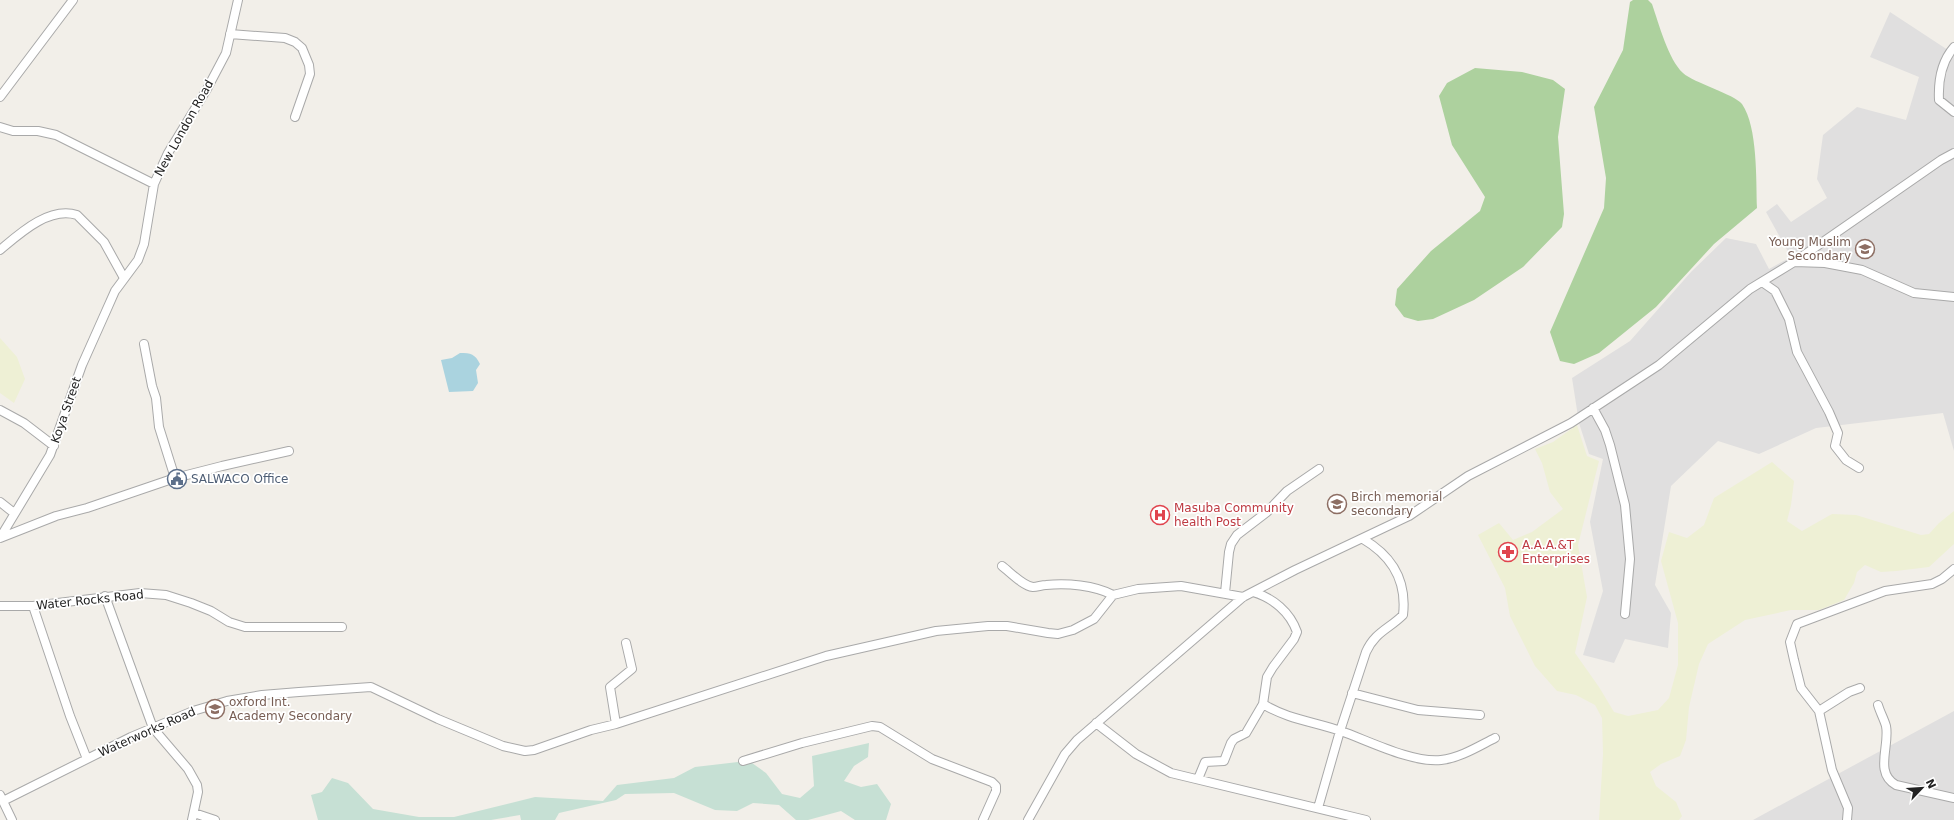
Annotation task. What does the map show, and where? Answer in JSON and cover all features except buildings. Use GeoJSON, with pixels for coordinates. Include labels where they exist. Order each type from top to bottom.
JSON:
{"type":"FeatureCollection","features":[{"type":"Feature","properties":{"kind":"street"},"geometry":{"type":"LineString","coordinates":[[0,98],[73,0]]}},
{"type":"Feature","properties":{"kind":"street","name":"New London Road"},"geometry":{"type":"LineString","coordinates":[[124,278],[138,260],[144,244],[154,184],[168,153],[207,89],[226,53],[238,0]]}},
{"type":"Feature","properties":{"kind":"street"},"geometry":{"type":"LineString","coordinates":[[230,34],[285,38],[302,48],[309,66],[310,74],[295,117]]}},
{"type":"Feature","properties":{"kind":"street"},"geometry":{"type":"LineString","coordinates":[[1954,47],[1944,58],[1938,87],[1939,100],[1954,112]]}},
{"type":"Feature","properties":{"kind":"street"},"geometry":{"type":"LineString","coordinates":[[0,127],[13,131],[38,131],[56,135],[154,184]]}},
{"type":"Feature","properties":{"kind":"street"},"geometry":{"type":"LineString","coordinates":[[1028,820],[1064,754],[1077,740],[1244,597],[1409,516],[1468,476],[1549,436],[1659,365],[1750,289],[1794,262],[1940,160],[1954,152]]}},
{"type":"Feature","properties":{"kind":"street"},"geometry":{"type":"LineString","coordinates":[[0,250],[19,234],[49,217],[72,214],[77,215],[104,242],[124,278]]}},
{"type":"Feature","properties":{"kind":"street"},"geometry":{"type":"LineString","coordinates":[[1794,262],[1825,263],[1862,270],[1914,292],[1954,297]]}},
{"type":"Feature","properties":{"kind":"street","name":"Koya Street"},"geometry":{"type":"LineString","coordinates":[[0,538],[41,471],[54,446],[82,365],[115,291],[124,278]]}},
{"type":"Feature","properties":{"kind":"street"},"geometry":{"type":"LineString","coordinates":[[1762,282],[1775,291],[1789,319],[1798,352],[1829,412],[1838,433],[1835,446],[1846,460],[1859,468]]}},
{"type":"Feature","properties":{"kind":"street"},"geometry":{"type":"LineString","coordinates":[[144,344],[157,404],[159,427],[175,478]]}},
{"type":"Feature","properties":{"kind":"street"},"geometry":{"type":"LineString","coordinates":[[1593,408],[1605,430],[1610,445],[1625,505],[1630,559],[1625,614]]}},
{"type":"Feature","properties":{"kind":"street"},"geometry":{"type":"LineString","coordinates":[[0,410],[24,423],[54,446]]}},
{"type":"Feature","properties":{"kind":"street"},"geometry":{"type":"LineString","coordinates":[[0,538],[56,516],[87,508],[175,478],[289,451]]}},
{"type":"Feature","properties":{"kind":"street"},"geometry":{"type":"LineString","coordinates":[[1225,593],[1229,552],[1231,544],[1237,535],[1267,512],[1287,491],[1318,470]]}},
{"type":"Feature","properties":{"kind":"street"},"geometry":{"type":"LineString","coordinates":[[0,502],[14,513]]}},
{"type":"Feature","properties":{"kind":"street"},"geometry":{"type":"LineString","coordinates":[[1318,808],[1352,692],[1370,643],[1380,632],[1396,622],[1402,615],[1404,606],[1403,593],[1394,567],[1378,547],[1364,539]]}},
{"type":"Feature","properties":{"kind":"street"},"geometry":{"type":"LineString","coordinates":[[1002,566],[1033,587],[1046,585],[1077,586],[1103,590],[1113,595]]}},
{"type":"Feature","properties":{"kind":"street"},"geometry":{"type":"LineString","coordinates":[[1848,820],[1848,808],[1832,770],[1819,711],[1801,688],[1790,642],[1797,624],[1884,591],[1932,584],[1942,579],[1954,569]]}},
{"type":"Feature","properties":{"kind":"street"},"geometry":{"type":"LineString","coordinates":[[626,643],[632,669],[610,687],[616,724],[826,656],[936,631],[988,626],[1007,626],[1058,634],[1084,626],[1094,619],[1113,595],[1138,588],[1181,586],[1244,597]]}},
{"type":"Feature","properties":{"kind":"street","name":"Water Rocks Road"},"geometry":{"type":"LineString","coordinates":[[0,606],[33,606],[140,592],[166,595],[191,603],[211,611],[229,622],[245,627],[342,628]]}},
{"type":"Feature","properties":{"kind":"street"},"geometry":{"type":"LineString","coordinates":[[1198,779],[1205,762],[1221,762],[1226,760],[1231,743],[1234,739],[1246,733],[1263,704],[1268,677],[1297,632],[1290,619],[1275,603],[1265,596],[1253,592]]}},
{"type":"Feature","properties":{"kind":"street"},"geometry":{"type":"LineString","coordinates":[[105,596],[153,728],[188,769],[195,781],[198,792],[193,817],[215,820]]}},
{"type":"Feature","properties":{"kind":"street"},"geometry":{"type":"LineString","coordinates":[[33,606],[70,716],[87,760]]}},
{"type":"Feature","properties":{"kind":"street","name":"Waterworks Road"},"geometry":{"type":"LineString","coordinates":[[1,798],[87,760],[131,737],[193,711],[227,701],[262,695],[371,687],[438,720],[503,746],[525,751],[541,749],[591,730],[616,724]]}},
{"type":"Feature","properties":{"kind":"street"},"geometry":{"type":"LineString","coordinates":[[1819,711],[1849,692],[1860,688]]}},
{"type":"Feature","properties":{"kind":"street"},"geometry":{"type":"LineString","coordinates":[[1352,692],[1418,710],[1480,714]]}},
{"type":"Feature","properties":{"kind":"street"},"geometry":{"type":"LineString","coordinates":[[1263,704],[1285,715],[1340,731],[1404,755],[1441,760],[1454,757],[1495,738]]}},
{"type":"Feature","properties":{"kind":"street"},"geometry":{"type":"LineString","coordinates":[[1878,705],[1886,726],[1884,770],[1888,781],[1896,785],[1954,798]]}},
{"type":"Feature","properties":{"kind":"street"},"geometry":{"type":"LineString","coordinates":[[1096,723],[1136,754],[1155,766],[1171,773],[1366,820]]}},
{"type":"Feature","properties":{"kind":"street"},"geometry":{"type":"LineString","coordinates":[[743,761],[802,743],[872,726],[880,727],[932,759],[992,782],[996,786],[996,791],[982,820]]}},
{"type":"Feature","properties":{"kind":"street"},"geometry":{"type":"LineString","coordinates":[[1,798],[12,820]]}},
{"type":"Feature","properties":{"kind":"shaded area"},"geometry":{"type":"Polygon","coordinates":[[[1890,12],[1954,54],[1954,451],[1943,413],[1816,428],[1759,454],[1718,441],[1671,486],[1655,585],[1671,613],[1668,648],[1625,639],[1614,663],[1583,655],[1603,591],[1590,522],[1603,459],[1589,454],[1579,423],[1572,378],[1630,341],[1691,272],[1726,238],[1756,244],[1769,269],[1791,257],[1766,212],[1777,204],[1791,222],[1827,198],[1817,179],[1823,135],[1857,107],[1906,120],[1919,77],[1870,57],[1890,12]]]}},
{"type":"Feature","properties":{"kind":"shaded area"},"geometry":{"type":"Polygon","coordinates":[[[1954,711],[1954,820],[1753,820],[1954,711]]]}},
{"type":"Feature","properties":{"kind":"green space"},"geometry":{"type":"Polygon","coordinates":[[[1633,0],[1648,0],[1652,4],[1668,50],[1683,73],[1696,81],[1731,96],[1742,104],[1751,126],[1754,140],[1757,208],[1714,244],[1656,307],[1599,353],[1574,364],[1560,361],[1550,332],[1604,208],[1606,178],[1594,107],[1623,50],[1630,2],[1633,0]]]}},
{"type":"Feature","properties":{"kind":"green space"},"geometry":{"type":"Polygon","coordinates":[[[1475,68],[1522,72],[1553,80],[1565,89],[1558,137],[1564,214],[1562,227],[1523,267],[1474,300],[1433,319],[1418,321],[1404,317],[1395,305],[1397,289],[1431,251],[1480,211],[1485,197],[1452,145],[1439,96],[1447,83],[1475,68]]]}},
{"type":"Feature","properties":{"kind":"green space"},"geometry":{"type":"Polygon","coordinates":[[[0,338],[17,357],[25,379],[14,403],[0,393],[0,338]]]}},
{"type":"Feature","properties":{"kind":"green space"},"geometry":{"type":"Polygon","coordinates":[[[1577,425],[1587,456],[1599,461],[1578,545],[1587,597],[1575,653],[1599,687],[1614,712],[1628,716],[1658,710],[1669,698],[1678,665],[1678,623],[1661,561],[1669,532],[1687,538],[1704,525],[1714,498],[1772,462],[1794,481],[1787,521],[1802,531],[1832,514],[1856,515],[1921,535],[1929,534],[1939,523],[1954,511],[1954,544],[1929,567],[1881,572],[1865,565],[1857,572],[1854,583],[1844,600],[1819,610],[1791,610],[1745,620],[1708,644],[1699,664],[1689,707],[1686,740],[1680,756],[1661,764],[1650,772],[1656,786],[1676,802],[1682,816],[1679,820],[1599,820],[1603,754],[1602,718],[1595,705],[1576,695],[1557,691],[1535,666],[1510,616],[1505,588],[1478,535],[1499,523],[1513,540],[1532,532],[1563,509],[1550,492],[1542,463],[1535,449],[1553,442],[1577,425]]]}},
{"type":"Feature","properties":{"kind":"green space"},"geometry":{"type":"Polygon","coordinates":[[[869,743],[868,757],[854,766],[844,781],[861,787],[877,784],[891,804],[886,820],[855,820],[841,811],[808,820],[796,820],[779,805],[753,803],[737,811],[715,810],[674,793],[625,794],[616,800],[559,813],[555,820],[521,820],[520,815],[491,820],[318,820],[311,795],[322,792],[332,778],[348,783],[373,809],[419,817],[454,817],[535,797],[603,801],[617,785],[674,778],[695,767],[738,762],[752,763],[766,773],[782,794],[800,798],[814,786],[812,756],[869,743]]]}},
{"type":"Feature","properties":{"kind":"water"},"geometry":{"type":"Polygon","coordinates":[[[460,353],[472,355],[480,364],[476,370],[478,383],[473,391],[449,392],[441,360],[452,358],[460,353]]]}},
{"type":"Feature","properties":{"kind":"place","name":"Young Muslim Secondary"},"geometry":{"type":"Point","coordinates":[1865,249]}},
{"type":"Feature","properties":{"kind":"place","name":"SALWACO Office"},"geometry":{"type":"Point","coordinates":[177,479]}},
{"type":"Feature","properties":{"kind":"place","name":"Birch memorial secondary"},"geometry":{"type":"Point","coordinates":[1337,504]}},
{"type":"Feature","properties":{"kind":"place","name":"Masuba Community health Post"},"geometry":{"type":"Point","coordinates":[1160,515]}},
{"type":"Feature","properties":{"kind":"place","name":"A.A.A.&T Enterprises"},"geometry":{"type":"Point","coordinates":[1508,552]}},
{"type":"Feature","properties":{"kind":"place","name":"oxford Int. Academy Secondary"},"geometry":{"type":"Point","coordinates":[215,709]}}]}
